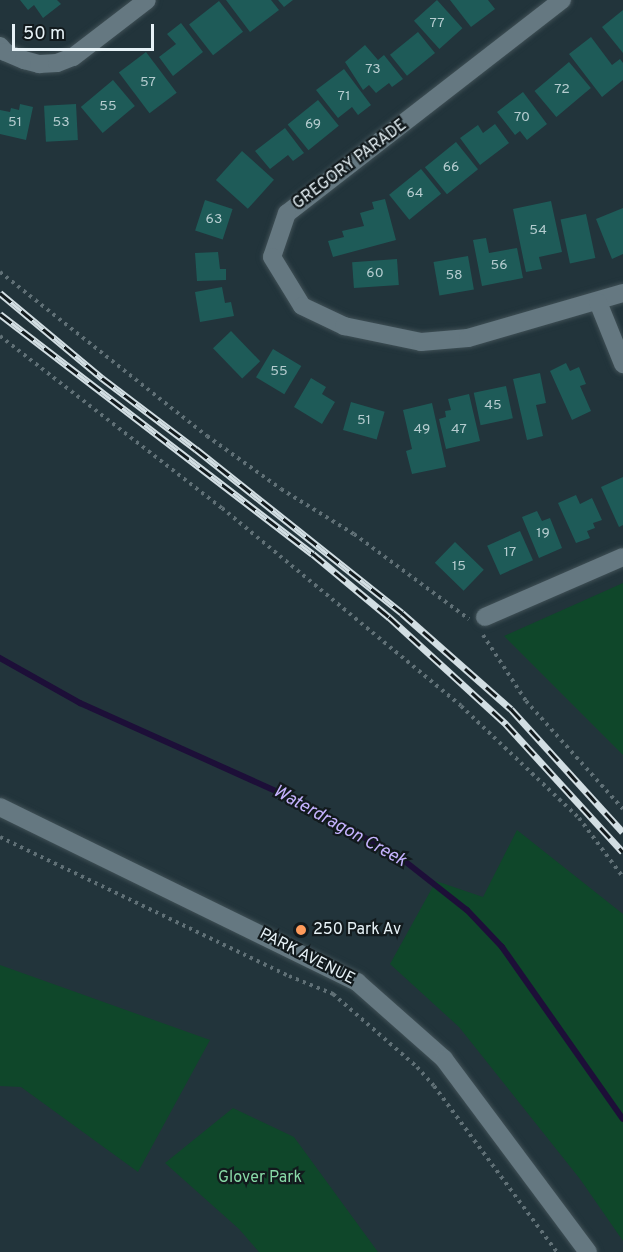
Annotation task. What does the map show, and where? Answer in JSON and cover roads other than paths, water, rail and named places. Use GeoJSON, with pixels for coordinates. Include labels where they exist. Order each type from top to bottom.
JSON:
{"type":"FeatureCollection","features":[{"type":"Feature","properties":{"kind":"street"},"geometry":{"type":"LineString","coordinates":[[0,46],[5,52],[24,60],[39,64],[57,63],[73,57],[147,0]]}},
{"type":"Feature","properties":{"kind":"street","name":"GREGORY PARADE"},"geometry":{"type":"LineString","coordinates":[[562,0],[287,213],[272,257],[302,306],[344,326],[422,342],[468,338],[598,302]]}},
{"type":"Feature","properties":{"kind":"street"},"geometry":{"type":"LineString","coordinates":[[623,293],[598,302],[623,364]]}},
{"type":"Feature","properties":{"kind":"street"},"geometry":{"type":"LineString","coordinates":[[479,620],[623,558]]}},
{"type":"Feature","properties":{"kind":"street","name":"PARK AVENUE"},"geometry":{"type":"LineString","coordinates":[[0,807],[357,982],[444,1059],[588,1252]]}},
{"type":"Feature","properties":{"kind":"waterway","name":"Waterdragon Creek"},"geometry":{"type":"LineString","coordinates":[[0,658],[80,703],[278,792],[397,855],[467,910],[502,947],[623,1119]]}},
{"type":"Feature","properties":{"kind":"railway"},"geometry":{"type":"LineString","coordinates":[[0,293],[102,378],[196,449],[402,613],[511,709],[623,832]]}},
{"type":"Feature","properties":{"kind":"railway"},"geometry":{"type":"LineString","coordinates":[[0,314],[313,554],[389,617],[506,724],[623,852]]}},
{"type":"Feature","properties":{"kind":"place","name":"250 Park Av"},"geometry":{"type":"Point","coordinates":[301,930]}},
{"type":"Feature","properties":{"kind":"park label","name":"Glover Park"},"geometry":{"type":"Point","coordinates":[260,1178]}}]}
